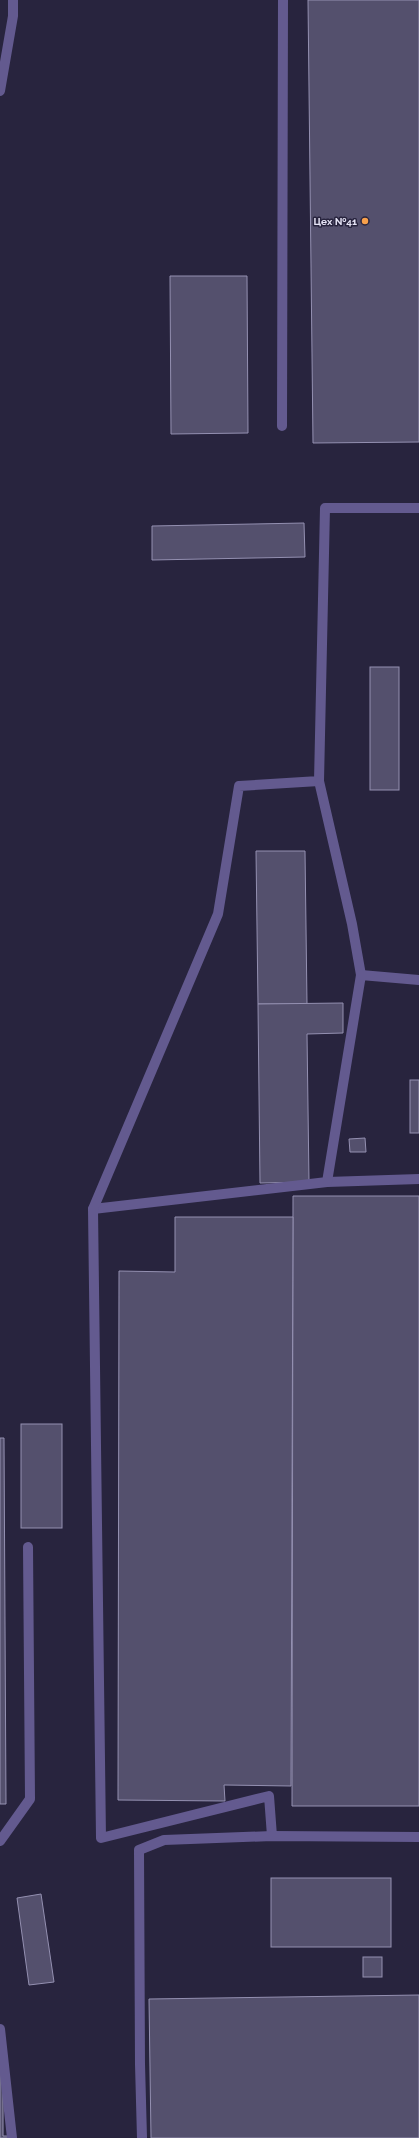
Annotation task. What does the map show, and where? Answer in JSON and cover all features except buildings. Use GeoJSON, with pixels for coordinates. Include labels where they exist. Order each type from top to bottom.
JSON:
{"type":"FeatureCollection","features":[{"type":"Feature","properties":{"kind":"lane"},"geometry":{"type":"LineString","coordinates":[[0,91],[13,16],[13,0]]}},
{"type":"Feature","properties":{"kind":"lane"},"geometry":{"type":"LineString","coordinates":[[282,426],[283,0]]}},
{"type":"Feature","properties":{"kind":"lane"},"geometry":{"type":"LineString","coordinates":[[327,1182],[361,976],[352,924],[319,781],[325,508],[419,508]]}},
{"type":"Feature","properties":{"kind":"lane"},"geometry":{"type":"LineString","coordinates":[[272,1836],[269,1796],[101,1838],[93,1209],[218,914],[239,786],[319,781]]}},
{"type":"Feature","properties":{"kind":"lane"},"geometry":{"type":"LineString","coordinates":[[361,976],[419,980]]}},
{"type":"Feature","properties":{"kind":"lane"},"geometry":{"type":"LineString","coordinates":[[93,1209],[327,1182],[419,1179]]}},
{"type":"Feature","properties":{"kind":"lane"},"geometry":{"type":"LineString","coordinates":[[0,1840],[30,1799],[28,1547]]}},
{"type":"Feature","properties":{"kind":"lane"},"geometry":{"type":"LineString","coordinates":[[142,2138],[139,1850],[164,1840],[272,1836],[419,1837]]}},
{"type":"Feature","properties":{"kind":"lane"},"geometry":{"type":"LineString","coordinates":[[0,2029],[12,2138]]}},
{"type":"Feature","properties":{"kind":"place","name":"Цех №41"},"geometry":{"type":"Point","coordinates":[365,221]}}]}
